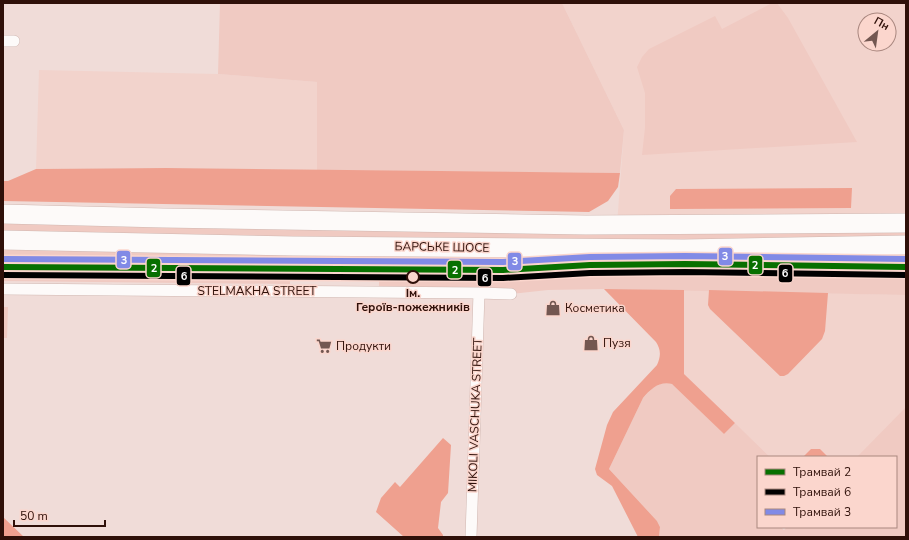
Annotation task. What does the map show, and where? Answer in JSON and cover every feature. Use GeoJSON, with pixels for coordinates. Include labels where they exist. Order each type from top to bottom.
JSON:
{"type":"FeatureCollection","features":[{"type":"Feature","properties":{"kind":"highway"},"geometry":{"type":"LineString","coordinates":[[3,214],[171,219],[586,225],[906,223]]}},
{"type":"Feature","properties":{"kind":"highway","name":"БАРСЬКЕ ШОСЕ"},"geometry":{"type":"LineString","coordinates":[[3,240],[285,246],[676,249],[906,245]]}},
{"type":"Feature","properties":{"kind":"street","name":"STELMAKHA STREET"},"geometry":{"type":"LineString","coordinates":[[3,289],[512,294]]}},
{"type":"Feature","properties":{"kind":"street","name":"MIKOLI VASCHUKA STREET"},"geometry":{"type":"LineString","coordinates":[[471,537],[479,293]]}},
{"type":"Feature","properties":{"kind":"shaded area"},"geometry":{"type":"Polygon","coordinates":[[[220,3],[562,3],[624,130],[620,173],[317,170],[317,82],[218,74],[220,3]]]}},
{"type":"Feature","properties":{"kind":"shaded area"},"geometry":{"type":"Polygon","coordinates":[[[562,3],[906,3],[906,220],[617,225],[624,130],[562,3]]]}},
{"type":"Feature","properties":{"kind":"shaded area"},"geometry":{"type":"Polygon","coordinates":[[[772,3],[777,3],[788,18],[857,142],[642,155],[645,128],[645,93],[637,67],[642,57],[649,49],[715,16],[722,29],[772,3]]]}},
{"type":"Feature","properties":{"kind":"shaded area"},"geometry":{"type":"Polygon","coordinates":[[[39,70],[218,74],[317,82],[317,170],[166,168],[36,169],[39,70]]]}},
{"type":"Feature","properties":{"kind":"shaded area"},"geometry":{"type":"Polygon","coordinates":[[[166,168],[620,173],[618,187],[608,201],[589,212],[3,201],[3,181],[8,181],[36,169],[166,168]]]}},
{"type":"Feature","properties":{"kind":"shaded area"},"geometry":{"type":"Polygon","coordinates":[[[852,188],[851,208],[670,209],[670,196],[676,189],[852,188]]]}},
{"type":"Feature","properties":{"kind":"shaded area"},"geometry":{"type":"Polygon","coordinates":[[[3,223],[906,231],[906,241],[681,243],[3,233],[3,223]]]}},
{"type":"Feature","properties":{"kind":"shaded area"},"geometry":{"type":"Polygon","coordinates":[[[8,249],[674,258],[468,263],[376,262],[375,266],[3,262],[3,251],[8,249]]]}},
{"type":"Feature","properties":{"kind":"shaded area"},"geometry":{"type":"Polygon","coordinates":[[[906,255],[906,260],[690,260],[692,258],[906,255]]]}},
{"type":"Feature","properties":{"kind":"shaded area"},"geometry":{"type":"Polygon","coordinates":[[[685,274],[837,277],[906,276],[906,295],[604,289],[548,290],[511,294],[379,292],[379,281],[685,274]]]}},
{"type":"Feature","properties":{"kind":"shaded area"},"geometry":{"type":"Polygon","coordinates":[[[3,279],[290,281],[290,284],[3,281],[3,279]]]}},
{"type":"Feature","properties":{"kind":"shaded area"},"geometry":{"type":"Polygon","coordinates":[[[604,289],[684,290],[684,374],[735,423],[724,434],[672,384],[667,383],[656,386],[643,398],[609,469],[657,521],[660,527],[659,537],[638,537],[612,486],[597,475],[595,469],[607,425],[613,412],[657,365],[660,356],[660,350],[656,342],[604,289]]]}},
{"type":"Feature","properties":{"kind":"shaded area"},"geometry":{"type":"Polygon","coordinates":[[[684,290],[906,295],[906,537],[777,537],[786,528],[897,528],[897,456],[769,456],[684,374],[684,290]]]}},
{"type":"Feature","properties":{"kind":"shaded area"},"geometry":{"type":"Polygon","coordinates":[[[709,290],[828,293],[825,331],[822,339],[788,374],[780,376],[710,309],[708,305],[709,290]]]}},
{"type":"Feature","properties":{"kind":"shaded area"},"geometry":{"type":"Polygon","coordinates":[[[3,307],[8,307],[7,338],[3,338],[3,307]]]}},
{"type":"Feature","properties":{"kind":"shaded area"},"geometry":{"type":"Polygon","coordinates":[[[666,382],[678,388],[724,434],[735,423],[769,456],[757,456],[757,528],[782,528],[784,530],[786,528],[897,528],[897,456],[858,456],[906,407],[906,537],[659,537],[660,527],[657,521],[609,469],[643,398],[653,388],[666,382]]]}},
{"type":"Feature","properties":{"kind":"shaded area"},"geometry":{"type":"Polygon","coordinates":[[[443,438],[451,445],[448,493],[441,502],[438,528],[443,537],[404,537],[376,512],[381,498],[395,482],[400,487],[443,438]]]}},
{"type":"Feature","properties":{"kind":"shaded area"},"geometry":{"type":"Polygon","coordinates":[[[811,449],[820,449],[827,456],[804,456],[811,449]]]}},
{"type":"Feature","properties":{"kind":"shaded area"},"geometry":{"type":"Polygon","coordinates":[[[3,517],[24,537],[3,537],[3,517]]]}},
{"type":"Feature","properties":{"kind":"tram line","name":"3"},"geometry":{"type":"LineString","coordinates":[[3,259],[503,262],[590,257],[685,256],[906,259]]}},
{"type":"Feature","properties":{"kind":"tram line","name":"2"},"geometry":{"type":"LineString","coordinates":[[3,267],[503,270],[590,265],[685,264],[906,267]]}},
{"type":"Feature","properties":{"kind":"tram line","name":"6"},"geometry":{"type":"LineString","coordinates":[[3,275],[503,278],[590,273],[685,272],[906,275]]}},
{"type":"Feature","properties":{"kind":"place","name":"Ім. Героїв-пожежників"},"geometry":{"type":"Point","coordinates":[413,277]}},
{"type":"Feature","properties":{"kind":"place","name":"Косметика"},"geometry":{"type":"Point","coordinates":[553,308]}},
{"type":"Feature","properties":{"kind":"place","name":"Пузя"},"geometry":{"type":"Point","coordinates":[591,343]}},
{"type":"Feature","properties":{"kind":"place","name":"Продукти"},"geometry":{"type":"Point","coordinates":[324,346]}}]}
